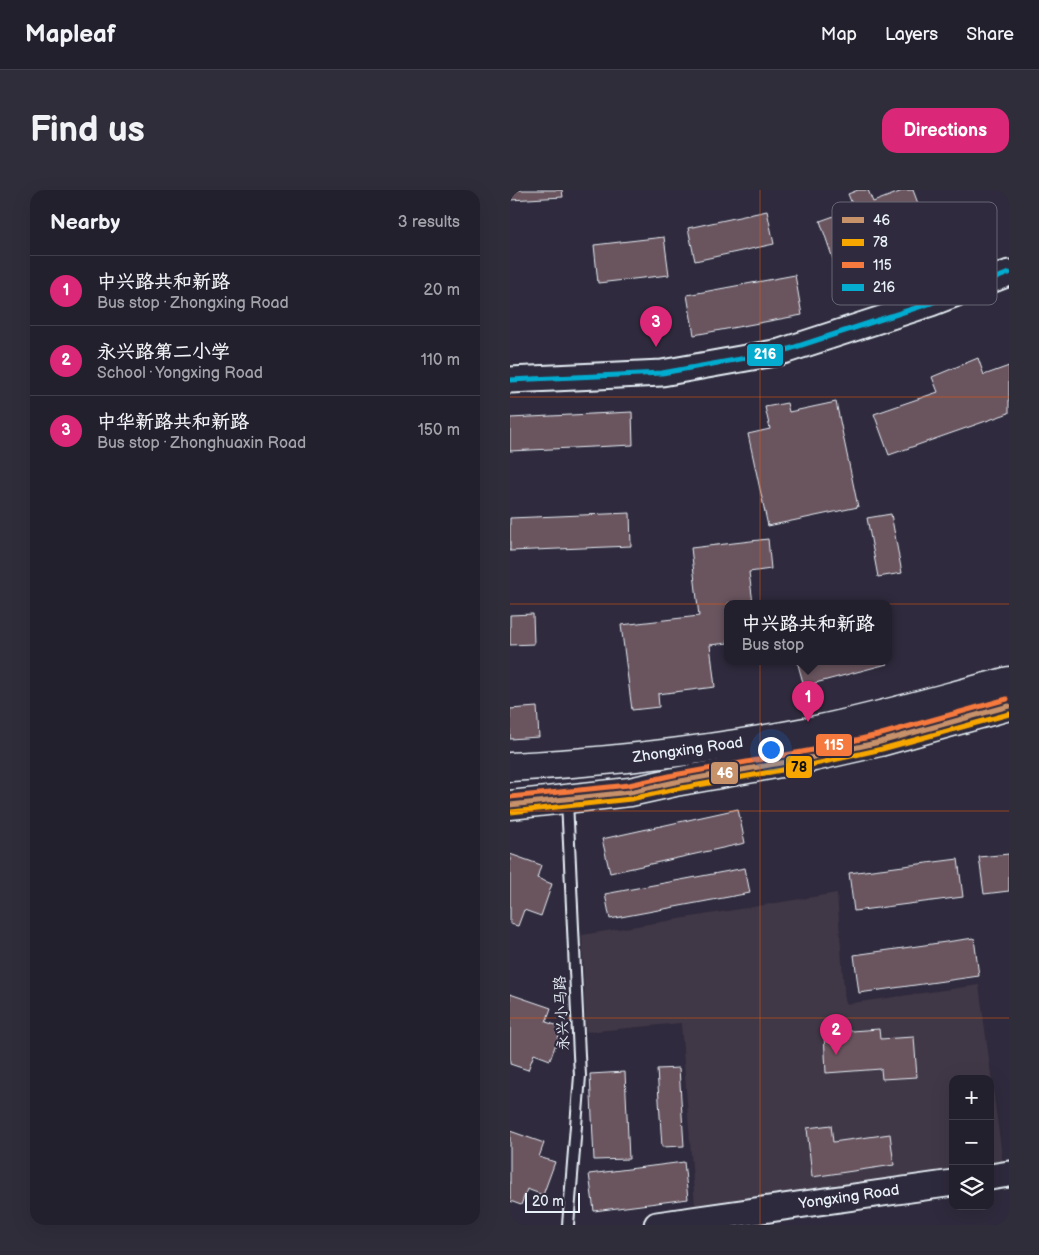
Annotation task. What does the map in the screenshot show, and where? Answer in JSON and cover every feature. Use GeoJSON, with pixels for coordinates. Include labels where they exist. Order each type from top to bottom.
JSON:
{"type":"FeatureCollection","features":[{"type":"Feature","properties":{"kind":"main road","name":"Zhongxing Road"},"geometry":{"type":"LineString","coordinates":[[510,767],[637,758],[752,741],[842,724],[1009,681]]}},
{"type":"Feature","properties":{"kind":"main road","name":"Zhongxing Road"},"geometry":{"type":"LineString","coordinates":[[510,805],[630,792],[814,757],[880,742],[1009,706]]}},
{"type":"Feature","properties":{"kind":"street"},"geometry":{"type":"LineString","coordinates":[[997,278],[1009,273]]}},
{"type":"Feature","properties":{"kind":"street"},"geometry":{"type":"LineString","coordinates":[[510,380],[662,373],[780,352],[925,305]]}},
{"type":"Feature","properties":{"kind":"street"},"geometry":{"type":"LineString","coordinates":[[994,1176],[1009,1174]]}},
{"type":"Feature","properties":{"kind":"street","name":"Yongxing Road"},"geometry":{"type":"LineString","coordinates":[[657,1225],[949,1184]]}},
{"type":"Feature","properties":{"kind":"lane","name":"永兴小马路"},"geometry":{"type":"LineString","coordinates":[[567,800],[580,1076],[568,1225]]}},
{"type":"Feature","properties":{"kind":"shaded area"},"geometry":{"type":"Polygon","coordinates":[[[837,893],[845,1004],[979,985],[991,1075],[949,1075],[949,1171],[695,1207],[681,1023],[586,1032],[582,935],[837,893]]]}},
{"type":"Feature","properties":{"kind":"shaded area"},"geometry":{"type":"Polygon","coordinates":[[[994,1096],[1003,1163],[994,1164],[994,1096]]]}},
{"type":"Feature","properties":{"kind":"building"},"geometry":{"type":"Polygon","coordinates":[[[510,190],[562,190],[563,197],[510,200],[510,190]]]}},
{"type":"Feature","properties":{"kind":"building"},"geometry":{"type":"Polygon","coordinates":[[[858,190],[868,190],[873,202],[851,202],[848,194],[858,190]]]}},
{"type":"Feature","properties":{"kind":"building"},"geometry":{"type":"Polygon","coordinates":[[[905,190],[913,190],[917,202],[873,202],[905,190]]]}},
{"type":"Feature","properties":{"kind":"building"},"geometry":{"type":"Polygon","coordinates":[[[767,211],[774,244],[695,261],[688,228],[767,211]]]}},
{"type":"Feature","properties":{"kind":"building"},"geometry":{"type":"Polygon","coordinates":[[[832,217],[832,256],[820,221],[832,217]]]}},
{"type":"Feature","properties":{"kind":"building"},"geometry":{"type":"Polygon","coordinates":[[[664,237],[669,275],[598,283],[594,245],[664,237]]]}},
{"type":"Feature","properties":{"kind":"building"},"geometry":{"type":"Polygon","coordinates":[[[795,275],[802,315],[694,335],[687,295],[795,275]]]}},
{"type":"Feature","properties":{"kind":"building"},"geometry":{"type":"Polygon","coordinates":[[[978,358],[984,375],[1009,366],[1009,413],[889,455],[874,414],[938,392],[932,377],[978,358]]]}},
{"type":"Feature","properties":{"kind":"building"},"geometry":{"type":"Polygon","coordinates":[[[836,402],[858,507],[768,526],[748,434],[770,429],[765,407],[787,403],[789,412],[836,402]]]}},
{"type":"Feature","properties":{"kind":"building"},"geometry":{"type":"Polygon","coordinates":[[[632,412],[633,445],[510,451],[510,418],[632,412]]]}},
{"type":"Feature","properties":{"kind":"building"},"geometry":{"type":"Polygon","coordinates":[[[630,513],[631,546],[510,551],[510,518],[630,513]]]}},
{"type":"Feature","properties":{"kind":"building"},"geometry":{"type":"Polygon","coordinates":[[[891,514],[902,573],[878,577],[867,518],[891,514]]]}},
{"type":"Feature","properties":{"kind":"building"},"geometry":{"type":"Polygon","coordinates":[[[768,539],[771,569],[749,572],[753,600],[724,600],[724,643],[710,645],[715,687],[658,694],[659,707],[632,710],[621,625],[699,616],[691,548],[768,539]]]}},
{"type":"Feature","properties":{"kind":"building"},"geometry":{"type":"Polygon","coordinates":[[[533,614],[534,644],[510,645],[510,615],[533,614]]]}},
{"type":"Feature","properties":{"kind":"building"},"geometry":{"type":"Polygon","coordinates":[[[798,665],[883,665],[804,686],[798,665]]]}},
{"type":"Feature","properties":{"kind":"building"},"geometry":{"type":"Polygon","coordinates":[[[537,707],[539,737],[510,739],[510,709],[537,707]]]}},
{"type":"Feature","properties":{"kind":"building"},"geometry":{"type":"Polygon","coordinates":[[[738,809],[745,843],[610,873],[602,839],[738,809]]]}},
{"type":"Feature","properties":{"kind":"building"},"geometry":{"type":"Polygon","coordinates":[[[510,854],[541,865],[537,878],[552,884],[541,916],[524,910],[518,926],[510,924],[510,854]]]}},
{"type":"Feature","properties":{"kind":"building"},"geometry":{"type":"Polygon","coordinates":[[[1009,854],[1009,891],[984,894],[979,857],[1009,854]]]}},
{"type":"Feature","properties":{"kind":"building"},"geometry":{"type":"Polygon","coordinates":[[[958,859],[963,897],[854,911],[849,873],[958,859]]]}},
{"type":"Feature","properties":{"kind":"building"},"geometry":{"type":"Polygon","coordinates":[[[745,868],[750,893],[610,919],[605,894],[745,868]]]}},
{"type":"Feature","properties":{"kind":"building"},"geometry":{"type":"Polygon","coordinates":[[[974,938],[979,976],[859,993],[854,955],[974,938]]]}},
{"type":"Feature","properties":{"kind":"building"},"geometry":{"type":"Polygon","coordinates":[[[510,994],[551,1008],[546,1022],[562,1027],[550,1060],[534,1054],[528,1070],[510,1064],[510,994]]]}},
{"type":"Feature","properties":{"kind":"building"},"geometry":{"type":"Polygon","coordinates":[[[879,1029],[880,1039],[914,1037],[917,1077],[882,1079],[881,1069],[826,1073],[824,1033],[879,1029]]]}},
{"type":"Feature","properties":{"kind":"building"},"geometry":{"type":"Polygon","coordinates":[[[679,1068],[684,1146],[662,1147],[657,1069],[679,1068]]]}},
{"type":"Feature","properties":{"kind":"building"},"geometry":{"type":"Polygon","coordinates":[[[625,1072],[629,1159],[594,1160],[590,1074],[625,1072]]]}},
{"type":"Feature","properties":{"kind":"building"},"geometry":{"type":"Polygon","coordinates":[[[831,1125],[833,1142],[890,1134],[894,1165],[812,1177],[807,1128],[831,1125]]]}},
{"type":"Feature","properties":{"kind":"building"},"geometry":{"type":"Polygon","coordinates":[[[510,1131],[544,1143],[539,1157],[555,1162],[543,1195],[527,1189],[521,1205],[510,1201],[510,1131]]]}},
{"type":"Feature","properties":{"kind":"building"},"geometry":{"type":"Polygon","coordinates":[[[684,1162],[688,1199],[594,1211],[589,1174],[684,1162]]]}},
{"type":"Feature","properties":{"kind":"transit line","name":"216"},"geometry":{"type":"LineString","coordinates":[[997,278],[1009,273]]}},
{"type":"Feature","properties":{"kind":"transit line","name":"216"},"geometry":{"type":"LineString","coordinates":[[510,380],[662,373],[780,352],[925,305]]}},
{"type":"Feature","properties":{"kind":"transit line","name":"115"},"geometry":{"type":"LineString","coordinates":[[510,797],[629,785],[813,750],[878,735],[1007,699]]}},
{"type":"Feature","properties":{"kind":"transit line","name":"46"},"geometry":{"type":"LineString","coordinates":[[510,805],[630,792],[814,757],[880,742],[1009,706]]}},
{"type":"Feature","properties":{"kind":"transit line","name":"78"},"geometry":{"type":"LineString","coordinates":[[511,812],[631,799],[815,764],[882,749],[1009,714]]}},
{"type":"Feature","properties":{"kind":"place","name":"中华新路共和新路"},"geometry":{"type":"Point","coordinates":[656,347]}},
{"type":"Feature","properties":{"kind":"place","name":"中兴路共和新路"},"geometry":{"type":"Point","coordinates":[808,722]}},
{"type":"Feature","properties":{"kind":"place","name":"永兴路第二小学"},"geometry":{"type":"Point","coordinates":[836,1055]}}]}
